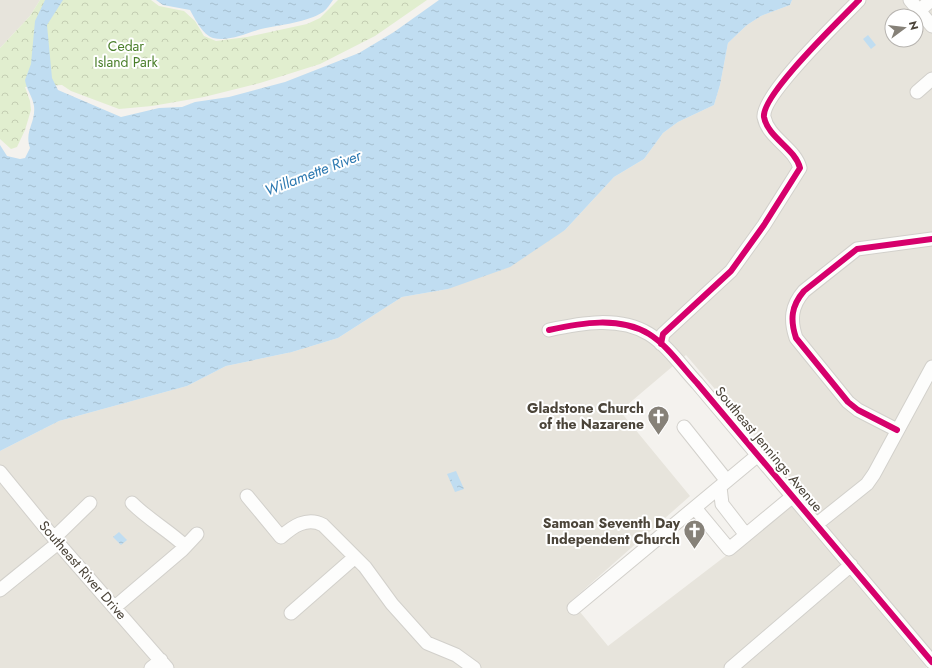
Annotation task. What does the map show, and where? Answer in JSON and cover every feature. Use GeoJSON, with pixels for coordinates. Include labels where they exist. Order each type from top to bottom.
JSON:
{"type":"FeatureCollection","features":[{"type":"Feature","properties":{"kind":"street"},"geometry":{"type":"LineString","coordinates":[[661,344],[663,334],[731,271],[764,225],[800,168],[798,159],[767,124],[764,116],[766,105],[798,64],[859,0]]}},
{"type":"Feature","properties":{"kind":"street"},"geometry":{"type":"LineString","coordinates":[[910,0],[917,8]]}},
{"type":"Feature","properties":{"kind":"street"},"geometry":{"type":"LineString","coordinates":[[922,8],[931,0]]}},
{"type":"Feature","properties":{"kind":"street"},"geometry":{"type":"LineString","coordinates":[[924,16],[931,24]]}},
{"type":"Feature","properties":{"kind":"street"},"geometry":{"type":"LineString","coordinates":[[917,92],[932,79]]}},
{"type":"Feature","properties":{"kind":"street"},"geometry":{"type":"LineString","coordinates":[[897,430],[858,410],[848,402],[796,338],[792,326],[792,313],[797,299],[804,291],[850,252],[864,248],[932,239]]}},
{"type":"Feature","properties":{"kind":"street","name":"Southeast Jennings Avenue"},"geometry":{"type":"LineString","coordinates":[[549,330],[582,323],[619,324],[649,334],[661,344],[697,382],[932,662]]}},
{"type":"Feature","properties":{"kind":"street"},"geometry":{"type":"LineString","coordinates":[[817,524],[867,484],[874,474],[932,367]]}},
{"type":"Feature","properties":{"kind":"street"},"geometry":{"type":"LineString","coordinates":[[684,427],[724,484],[722,504],[746,535]]}},
{"type":"Feature","properties":{"kind":"street"},"geometry":{"type":"LineString","coordinates":[[574,608],[758,455]]}},
{"type":"Feature","properties":{"kind":"street","name":"Southeast River Drive"},"geometry":{"type":"LineString","coordinates":[[0,472],[56,540],[115,607],[160,665]]}},
{"type":"Feature","properties":{"kind":"street"},"geometry":{"type":"LineString","coordinates":[[247,496],[281,537],[296,525],[309,521],[316,522],[325,527],[355,557],[392,604],[427,643],[456,655],[474,668]]}},
{"type":"Feature","properties":{"kind":"street"},"geometry":{"type":"LineString","coordinates":[[695,508],[729,549],[793,496]]}},
{"type":"Feature","properties":{"kind":"street"},"geometry":{"type":"LineString","coordinates":[[132,503],[149,519],[167,529],[185,546]]}},
{"type":"Feature","properties":{"kind":"street"},"geometry":{"type":"LineString","coordinates":[[0,590],[56,540],[90,504]]}},
{"type":"Feature","properties":{"kind":"street"},"geometry":{"type":"LineString","coordinates":[[115,607],[197,534]]}},
{"type":"Feature","properties":{"kind":"street"},"geometry":{"type":"LineString","coordinates":[[291,613],[355,557]]}},
{"type":"Feature","properties":{"kind":"street"},"geometry":{"type":"LineString","coordinates":[[731,668],[851,565]]}},
{"type":"Feature","properties":{"kind":"shaded area"},"geometry":{"type":"Polygon","coordinates":[[[0,0],[40,0],[30,16],[0,48],[0,0]]]}},
{"type":"Feature","properties":{"kind":"shaded area"},"geometry":{"type":"Polygon","coordinates":[[[792,0],[932,0],[932,658],[926,668],[0,668],[0,451],[59,421],[187,386],[226,366],[292,352],[338,338],[402,297],[448,289],[565,230],[614,177],[644,159],[663,133],[678,122],[714,105],[720,85],[728,43],[747,25],[761,16],[790,5],[792,0]],[[686,355],[620,411],[690,496],[571,601],[608,646],[805,495],[686,355]]]}},
{"type":"Feature","properties":{"kind":"green space","name":"Cedar Island Park"},"geometry":{"type":"Polygon","coordinates":[[[40,0],[151,0],[159,6],[184,11],[195,21],[204,36],[216,41],[247,37],[307,24],[320,18],[338,0],[427,0],[375,36],[320,64],[260,83],[204,97],[152,106],[119,109],[71,91],[62,85],[25,87],[30,101],[31,110],[25,130],[17,147],[11,149],[0,139],[0,48],[30,16],[40,0]]]}},
{"type":"Feature","properties":{"kind":"water","name":"Willamette River"},"geometry":{"type":"Polygon","coordinates":[[[45,0],[63,0],[47,25],[52,78],[58,90],[121,117],[159,108],[182,107],[195,102],[229,97],[285,82],[359,53],[394,32],[439,0],[792,0],[790,5],[761,16],[747,25],[728,43],[720,85],[714,105],[678,122],[663,133],[644,159],[614,177],[565,230],[510,267],[448,289],[402,297],[338,338],[292,352],[226,366],[187,386],[59,421],[0,451],[0,145],[7,156],[20,159],[25,158],[30,148],[28,137],[34,106],[25,80],[31,64],[35,21],[45,0]]]}},
{"type":"Feature","properties":{"kind":"water"},"geometry":{"type":"Polygon","coordinates":[[[156,0],[333,0],[323,12],[310,18],[294,23],[261,29],[232,38],[219,39],[213,38],[206,34],[190,10],[163,5],[156,0]]]}},
{"type":"Feature","properties":{"kind":"water"},"geometry":{"type":"Polygon","coordinates":[[[868,35],[876,45],[871,49],[863,39],[868,35]]]}},
{"type":"Feature","properties":{"kind":"water"},"geometry":{"type":"Polygon","coordinates":[[[456,471],[464,489],[455,492],[447,474],[456,471]]]}},
{"type":"Feature","properties":{"kind":"water"},"geometry":{"type":"Polygon","coordinates":[[[119,532],[127,540],[121,545],[113,537],[119,532]]]}},
{"type":"Feature","properties":{"kind":"cycle path"},"geometry":{"type":"LineString","coordinates":[[661,344],[663,334],[731,271],[764,225],[800,168],[793,155],[766,124],[764,117],[767,106],[775,92],[788,75],[859,0]]}},
{"type":"Feature","properties":{"kind":"cycle path"},"geometry":{"type":"LineString","coordinates":[[897,430],[858,410],[848,402],[796,338],[792,319],[793,313],[796,302],[804,291],[857,249],[932,239]]}},
{"type":"Feature","properties":{"kind":"cycle path"},"geometry":{"type":"LineString","coordinates":[[549,330],[587,323],[613,323],[637,328],[649,334],[662,344],[697,383],[932,662]]}},
{"type":"Feature","properties":{"kind":"place","name":"Gladstone Church of the Nazarene"},"geometry":{"type":"Point","coordinates":[659,436]}},
{"type":"Feature","properties":{"kind":"place","name":"Samoan Seventh Day Independent Church"},"geometry":{"type":"Point","coordinates":[695,550]}}]}
